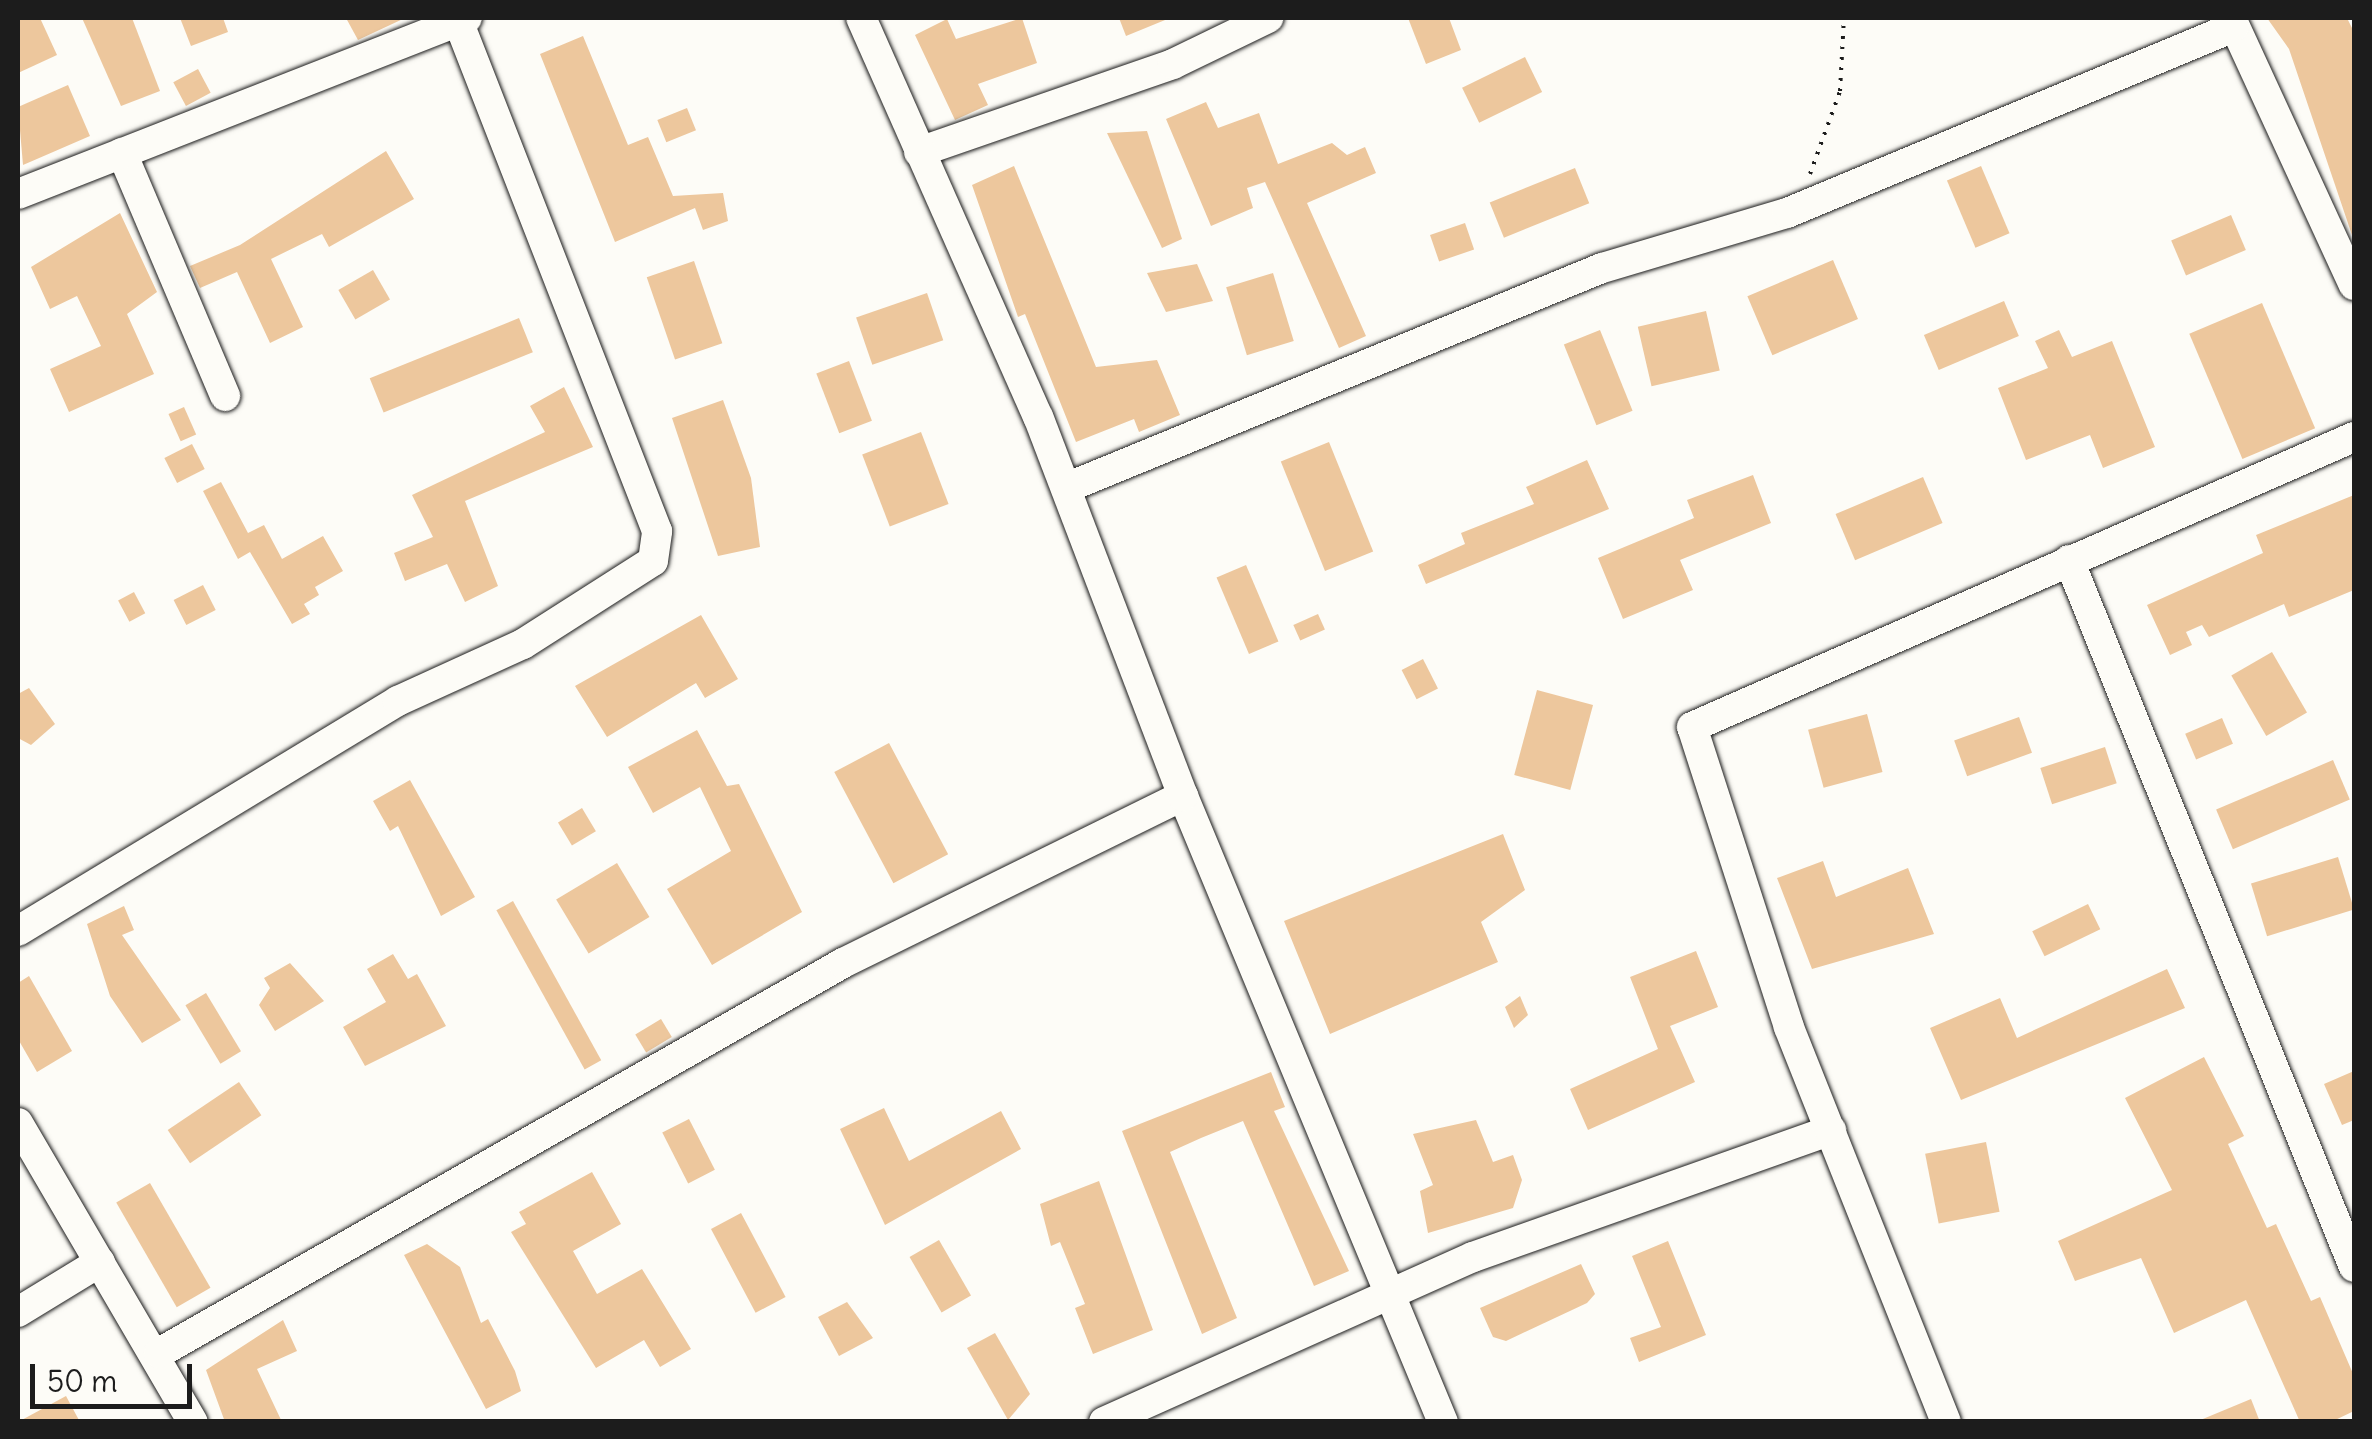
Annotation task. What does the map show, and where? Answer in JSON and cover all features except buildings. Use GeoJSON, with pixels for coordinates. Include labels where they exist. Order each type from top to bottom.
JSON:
{"type":"FeatureCollection","features":[{"type":"Feature","properties":{"kind":"street"},"geometry":{"type":"LineString","coordinates":[[861,18],[1066,488],[1183,796],[1443,1422]]}},
{"type":"Feature","properties":{"kind":"street"},"geometry":{"type":"LineString","coordinates":[[919,152],[1173,64],[1268,18]]}},
{"type":"Feature","properties":{"kind":"street"},"geometry":{"type":"LineString","coordinates":[[18,194],[460,19],[657,531],[653,561],[18,931]]}},
{"type":"Feature","properties":{"kind":"street"},"geometry":{"type":"LineString","coordinates":[[1066,488],[1602,268],[1787,213],[2232,22],[2354,285]]}},
{"type":"Feature","properties":{"kind":"street"},"geometry":{"type":"LineString","coordinates":[[122,152],[225,396]]}},
{"type":"Feature","properties":{"kind":"street"},"geometry":{"type":"LineString","coordinates":[[1946,1422],[1831,1130],[1692,727],[2354,436]]}},
{"type":"Feature","properties":{"kind":"street"},"geometry":{"type":"LineString","coordinates":[[2068,560],[2354,1267]]}},
{"type":"Feature","properties":{"kind":"street"},"geometry":{"type":"LineString","coordinates":[[159,1353],[843,964],[1183,796]]}},
{"type":"Feature","properties":{"kind":"street"},"geometry":{"type":"LineString","coordinates":[[18,1123],[159,1353],[193,1422]]}},
{"type":"Feature","properties":{"kind":"street"},"geometry":{"type":"LineString","coordinates":[[1104,1422],[1389,1290],[1831,1130]]}},
{"type":"Feature","properties":{"kind":"street"},"geometry":{"type":"LineString","coordinates":[[18,1312],[100,1262]]}},
{"type":"Feature","properties":{"kind":"path"},"geometry":{"type":"LineString","coordinates":[[1787,213],[1828,143],[1844,18]]}}]}
